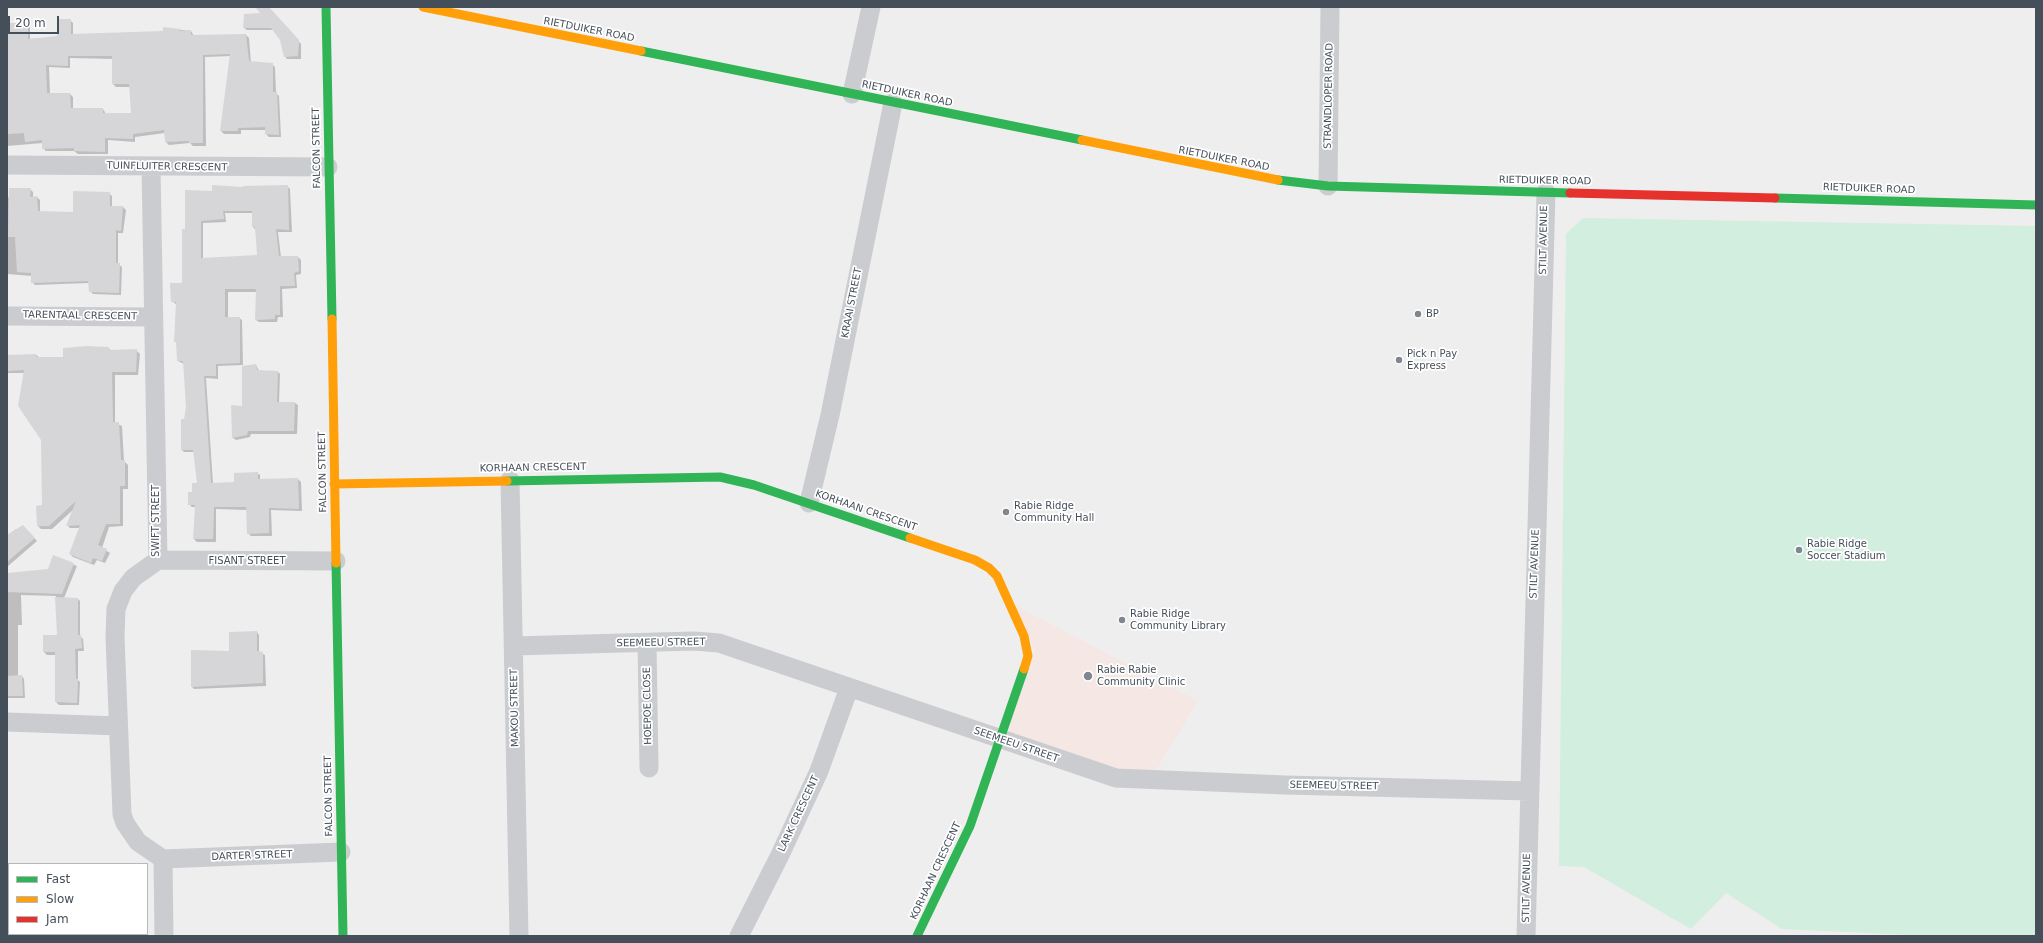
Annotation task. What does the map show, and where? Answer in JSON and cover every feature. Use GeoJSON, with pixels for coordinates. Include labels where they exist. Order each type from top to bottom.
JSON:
{"type":"FeatureCollection","features":[{"type":"Feature","properties":{"kind":"street","name":"FALCON STREET"},"geometry":{"type":"LineString","coordinates":[[326,7],[343,936]]}},
{"type":"Feature","properties":{"kind":"street","name":"RIETDUIKER ROAD"},"geometry":{"type":"LineString","coordinates":[[423,7],[1293,183],[1328,186],[2036,205]]}},
{"type":"Feature","properties":{"kind":"street"},"geometry":{"type":"LineString","coordinates":[[852,94],[871,7]]}},
{"type":"Feature","properties":{"kind":"street","name":"STRANDLOPER ROAD"},"geometry":{"type":"LineString","coordinates":[[1328,186],[1330,7]]}},
{"type":"Feature","properties":{"kind":"street","name":"KRAAI STREET"},"geometry":{"type":"LineString","coordinates":[[809,503],[830,415],[893,103]]}},
{"type":"Feature","properties":{"kind":"street","name":"TUINFLUITER CRESCENT"},"geometry":{"type":"LineString","coordinates":[[7,165],[328,167]]}},
{"type":"Feature","properties":{"kind":"street","name":"SWIFT STREET"},"geometry":{"type":"LineString","coordinates":[[152,167],[153,317],[158,560],[129,582],[116,609],[115,637],[121,803],[125,823],[138,842],[163,859]]}},
{"type":"Feature","properties":{"kind":"street","name":"STILT AVENUE"},"geometry":{"type":"LineString","coordinates":[[1526,936],[1546,192]]}},
{"type":"Feature","properties":{"kind":"street","name":"TARENTAAL CRESCENT"},"geometry":{"type":"LineString","coordinates":[[7,316],[153,317]]}},
{"type":"Feature","properties":{"kind":"street","name":"KORHAAN CRESCENT"},"geometry":{"type":"LineString","coordinates":[[334,484],[720,477],[754,485],[809,503],[975,560],[989,568],[996,576],[1024,636],[1028,656],[1001,740],[960,850],[917,936]]}},
{"type":"Feature","properties":{"kind":"street","name":"MAKOU STREET"},"geometry":{"type":"LineString","coordinates":[[510,480],[519,936]]}},
{"type":"Feature","properties":{"kind":"street","name":"FISANT STREET"},"geometry":{"type":"LineString","coordinates":[[158,560],[336,561]]}},
{"type":"Feature","properties":{"kind":"street","name":"SEEMEEU STREET"},"geometry":{"type":"LineString","coordinates":[[514,646],[694,641],[719,643],[1001,740],[1101,773],[1124,779],[1530,791]]}},
{"type":"Feature","properties":{"kind":"street","name":"HOEPOE CLOSE"},"geometry":{"type":"LineString","coordinates":[[647,643],[649,768]]}},
{"type":"Feature","properties":{"kind":"street","name":"LARK CRESCENT"},"geometry":{"type":"LineString","coordinates":[[739,936],[780,855],[816,778],[849,688]]}},
{"type":"Feature","properties":{"kind":"street"},"geometry":{"type":"LineString","coordinates":[[7,722],[118,726]]}},
{"type":"Feature","properties":{"kind":"street","name":"DARTER STREET"},"geometry":{"type":"LineString","coordinates":[[163,859],[341,852]]}},
{"type":"Feature","properties":{"kind":"street"},"geometry":{"type":"LineString","coordinates":[[163,859],[164,936]]}},
{"type":"Feature","properties":{"kind":"shaded area","name":"Rabie Rabie Community Clinic"},"geometry":{"type":"Polygon","coordinates":[[[1014,605],[1198,701],[1154,774],[1114,772],[1006,735],[1035,651],[1014,605]]]}},
{"type":"Feature","properties":{"kind":"green space","name":"Rabie Ridge Soccer Stadium"},"geometry":{"type":"Polygon","coordinates":[[[1583,218],[2036,226],[2036,936],[1931,936],[1782,929],[1726,893],[1691,929],[1584,867],[1559,866],[1566,234],[1583,218]]]}},
{"type":"Feature","properties":{"kind":"building"},"geometry":{"type":"Polygon","coordinates":[[[255,7],[269,7],[299,40],[298,56],[284,57],[280,40],[271,28],[243,28],[244,14],[260,13],[255,7]]]}},
{"type":"Feature","properties":{"kind":"building"},"geometry":{"type":"Polygon","coordinates":[[[57,19],[71,19],[71,34],[163,31],[163,27],[180,29],[180,31],[191,30],[191,35],[246,34],[249,61],[273,63],[273,92],[277,92],[279,135],[265,134],[265,127],[238,128],[238,131],[220,131],[230,54],[203,55],[203,143],[189,143],[189,141],[165,142],[164,130],[133,134],[133,139],[105,138],[105,152],[74,151],[74,148],[42,149],[42,140],[25,142],[24,133],[8,134],[7,23],[28,23],[28,39],[57,36],[57,19]],[[68,56],[68,66],[46,65],[47,93],[70,93],[71,108],[103,108],[103,113],[131,113],[129,84],[112,84],[112,56],[68,56]]]}},
{"type":"Feature","properties":{"kind":"building"},"geometry":{"type":"Polygon","coordinates":[[[212,185],[243,187],[288,185],[289,230],[276,229],[279,256],[298,256],[299,271],[294,273],[295,286],[280,286],[280,315],[275,315],[275,319],[255,320],[256,289],[225,289],[225,317],[240,317],[240,363],[216,364],[216,376],[204,376],[211,483],[234,482],[234,473],[258,472],[258,479],[298,478],[299,509],[269,508],[269,533],[247,534],[246,507],[214,507],[213,539],[193,539],[195,505],[188,505],[188,492],[192,492],[192,483],[197,483],[193,450],[181,450],[181,419],[184,419],[186,407],[183,361],[177,361],[176,342],[174,342],[176,302],[171,302],[170,283],[182,283],[182,229],[185,229],[185,190],[212,191],[212,185]],[[223,211],[224,219],[201,221],[201,258],[257,255],[255,227],[252,227],[252,211],[223,211]]]}},
{"type":"Feature","properties":{"kind":"building"},"geometry":{"type":"Polygon","coordinates":[[[9,188],[31,188],[30,197],[37,196],[38,211],[73,212],[73,191],[110,192],[110,206],[123,206],[121,231],[116,230],[116,263],[120,263],[119,293],[89,292],[88,281],[31,283],[31,273],[17,272],[15,237],[8,237],[9,188]]]}},
{"type":"Feature","properties":{"kind":"building"},"geometry":{"type":"Polygon","coordinates":[[[87,346],[109,347],[109,350],[137,349],[136,372],[112,372],[113,422],[119,422],[121,460],[125,460],[125,486],[120,486],[120,524],[106,524],[98,545],[107,549],[102,561],[93,558],[91,563],[69,554],[80,525],[66,526],[76,501],[49,526],[37,526],[36,506],[42,505],[41,440],[18,406],[24,370],[7,371],[7,355],[36,354],[36,357],[63,357],[63,348],[87,346]]]}},
{"type":"Feature","properties":{"kind":"building"},"geometry":{"type":"Polygon","coordinates":[[[256,364],[257,370],[278,371],[277,402],[295,402],[294,431],[248,431],[247,435],[232,438],[231,405],[242,406],[242,366],[256,364]]]}},
{"type":"Feature","properties":{"kind":"building"},"geometry":{"type":"Polygon","coordinates":[[[23,525],[35,538],[7,562],[7,535],[23,525]]]}},
{"type":"Feature","properties":{"kind":"building"},"geometry":{"type":"Polygon","coordinates":[[[53,555],[74,563],[62,594],[7,592],[7,573],[48,569],[53,555]]]}},
{"type":"Feature","properties":{"kind":"building"},"geometry":{"type":"Polygon","coordinates":[[[55,597],[78,598],[78,635],[81,635],[82,648],[75,649],[76,679],[78,679],[77,703],[55,702],[55,652],[43,652],[43,635],[57,635],[55,597]]]}},
{"type":"Feature","properties":{"kind":"building"},"geometry":{"type":"Polygon","coordinates":[[[257,631],[257,651],[263,652],[263,683],[191,687],[191,650],[229,651],[229,632],[257,631]]]}},
{"type":"Feature","properties":{"kind":"building"},"geometry":{"type":"Polygon","coordinates":[[[22,675],[23,696],[7,696],[7,676],[22,675]]]}},
{"type":"Feature","properties":{"kind":"traffic: fast"},"geometry":{"type":"LineString","coordinates":[[326,7],[332,319]]}},
{"type":"Feature","properties":{"kind":"traffic: fast"},"geometry":{"type":"LineString","coordinates":[[641,51],[1082,140]]}},
{"type":"Feature","properties":{"kind":"traffic: fast"},"geometry":{"type":"LineString","coordinates":[[1278,180],[1328,186],[1570,193]]}},
{"type":"Feature","properties":{"kind":"traffic: fast"},"geometry":{"type":"LineString","coordinates":[[1775,198],[2036,205]]}},
{"type":"Feature","properties":{"kind":"traffic: fast"},"geometry":{"type":"LineString","coordinates":[[507,481],[720,477],[754,485],[910,538]]}},
{"type":"Feature","properties":{"kind":"traffic: fast"},"geometry":{"type":"LineString","coordinates":[[336,563],[343,936]]}},
{"type":"Feature","properties":{"kind":"traffic: fast"},"geometry":{"type":"LineString","coordinates":[[917,936],[970,826],[1024,669]]}},
{"type":"Feature","properties":{"kind":"traffic: slow"},"geometry":{"type":"LineString","coordinates":[[423,7],[641,51]]}},
{"type":"Feature","properties":{"kind":"traffic: slow"},"geometry":{"type":"LineString","coordinates":[[1082,140],[1278,180]]}},
{"type":"Feature","properties":{"kind":"traffic: slow"},"geometry":{"type":"LineString","coordinates":[[332,319],[336,563]]}},
{"type":"Feature","properties":{"kind":"traffic: slow"},"geometry":{"type":"LineString","coordinates":[[334,484],[507,481]]}},
{"type":"Feature","properties":{"kind":"traffic: slow"},"geometry":{"type":"LineString","coordinates":[[910,538],[975,560],[989,568],[997,576],[1024,636],[1028,656],[1024,669]]}},
{"type":"Feature","properties":{"kind":"traffic: jam"},"geometry":{"type":"LineString","coordinates":[[1570,193],[1775,198]]}},
{"type":"Feature","properties":{"kind":"place","name":"BP"},"geometry":{"type":"Point","coordinates":[1418,314]}},
{"type":"Feature","properties":{"kind":"place","name":"Pick n Pay Express"},"geometry":{"type":"Point","coordinates":[1399,360]}},
{"type":"Feature","properties":{"kind":"place","name":"Rabie Ridge Community Hall"},"geometry":{"type":"Point","coordinates":[1006,512]}},
{"type":"Feature","properties":{"kind":"place","name":"Rabie Ridge Soccer Stadium"},"geometry":{"type":"Point","coordinates":[1799,550]}},
{"type":"Feature","properties":{"kind":"place","name":"Rabie Ridge Community Library"},"geometry":{"type":"Point","coordinates":[1122,620]}},
{"type":"Feature","properties":{"kind":"place","name":"Rabie Rabie Community Clinic"},"geometry":{"type":"Point","coordinates":[1088,676]}}]}
